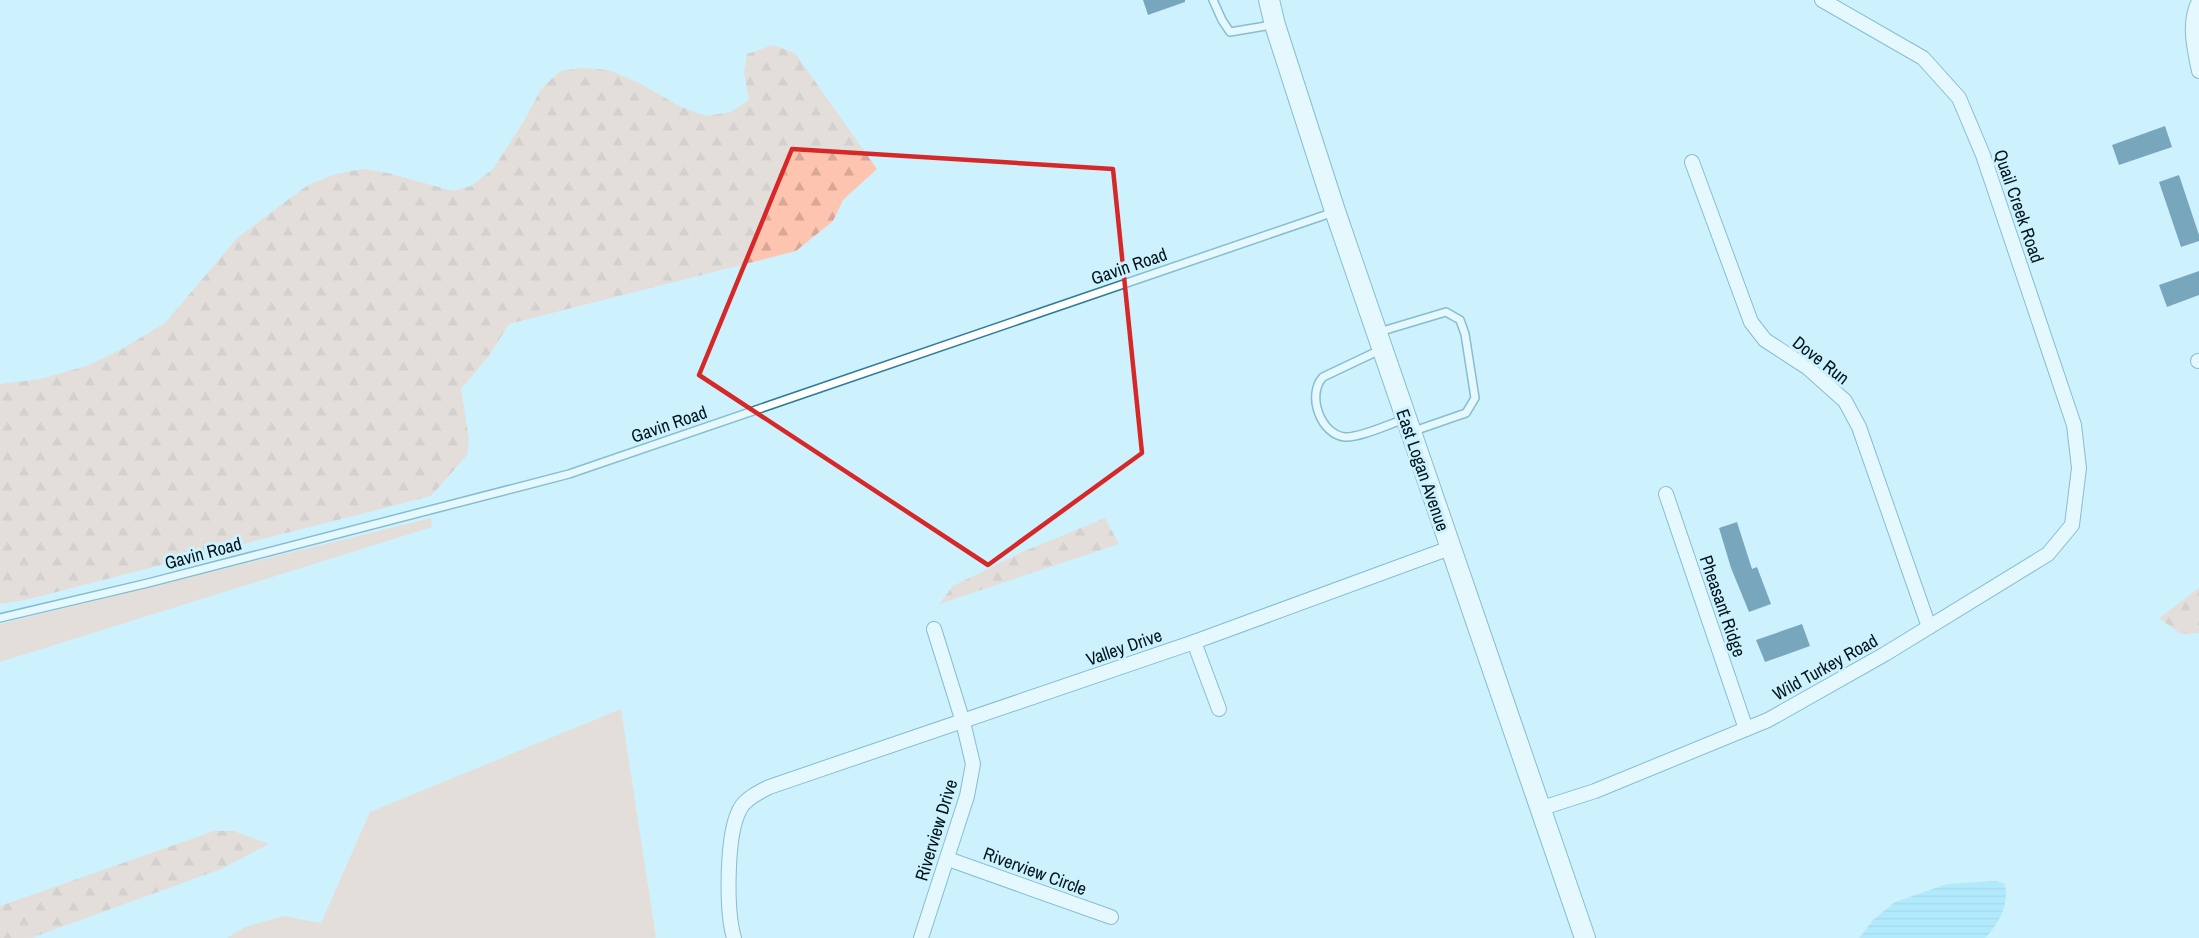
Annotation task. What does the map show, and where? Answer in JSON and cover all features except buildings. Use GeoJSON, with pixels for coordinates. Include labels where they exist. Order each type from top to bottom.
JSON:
{"type":"FeatureCollection","features":[{"type":"Feature","properties":{"kind":"street","name":"East Logan Avenue"},"geometry":{"type":"LineString","coordinates":[[1269,0],[1335,211],[1585,938]]}},
{"type":"Feature","properties":{"kind":"street","name":"Quail Creek Road"},"geometry":{"type":"LineString","coordinates":[[1822,0],[1923,58],[1959,98],[1983,155],[2074,424],[2079,468],[2076,490]]}},
{"type":"Feature","properties":{"kind":"street"},"geometry":{"type":"LineString","coordinates":[[2199,1],[2194,12],[2193,40],[2199,71]]}},
{"type":"Feature","properties":{"kind":"street","name":"Dove Run"},"geometry":{"type":"LineString","coordinates":[[1692,162],[1751,322],[1765,340],[1808,368],[1845,401],[1859,428],[1929,627]]}},
{"type":"Feature","properties":{"kind":"street","name":"Wild Turkey Road"},"geometry":{"type":"LineString","coordinates":[[1539,809],[1595,791],[1778,715],[1929,627],[2048,554],[2072,525],[2076,490]]}},
{"type":"Feature","properties":{"kind":"street","name":"Pheasant Ridge"},"geometry":{"type":"LineString","coordinates":[[1666,494],[1746,729]]}},
{"type":"Feature","properties":{"kind":"street","name":"Valley Drive"},"geometry":{"type":"LineString","coordinates":[[734,938],[729,873],[732,835],[741,807],[756,794],[808,774],[1194,642],[1450,548]]}},
{"type":"Feature","properties":{"kind":"street","name":"Riverview Drive"},"geometry":{"type":"LineString","coordinates":[[921,938],[967,796],[973,764],[963,722],[934,628]]}},
{"type":"Feature","properties":{"kind":"street"},"geometry":{"type":"LineString","coordinates":[[1194,642],[1219,709]]}},
{"type":"Feature","properties":{"kind":"street","name":"Riverview Circle"},"geometry":{"type":"LineString","coordinates":[[948,859],[1111,917]]}},
{"type":"Feature","properties":{"kind":"lane"},"geometry":{"type":"LineString","coordinates":[[1213,0],[1230,32],[1275,25]]}},
{"type":"Feature","properties":{"kind":"lane","name":"Gavin Road"},"geometry":{"type":"LineString","coordinates":[[0,618],[148,583],[569,474],[1335,211]]}},
{"type":"Feature","properties":{"kind":"lane"},"geometry":{"type":"LineString","coordinates":[[1446,312],[1460,320],[1466,334],[1474,398],[1466,413],[1345,437],[1333,433],[1321,418],[1315,405],[1314,391],[1318,382],[1379,341],[1446,312]]}},
{"type":"Feature","properties":{"kind":"highlighted area"},"geometry":{"type":"Polygon","coordinates":[[[792,149],[1113,169],[1142,453],[988,565],[699,375],[792,149]]]}},
{"type":"Feature","properties":{"kind":"green space"},"geometry":{"type":"Polygon","coordinates":[[[773,45],[795,53],[877,169],[843,200],[833,221],[796,251],[509,324],[488,357],[461,389],[469,439],[467,455],[431,496],[25,600],[0,604],[0,384],[41,379],[89,365],[122,349],[165,323],[237,238],[308,185],[335,174],[363,169],[388,173],[453,191],[471,186],[493,169],[524,121],[541,89],[560,71],[582,68],[609,70],[641,84],[679,106],[706,116],[731,112],[749,100],[744,72],[747,54],[773,45]]]}},
{"type":"Feature","properties":{"kind":"green space"},"geometry":{"type":"Polygon","coordinates":[[[431,518],[432,527],[0,662],[0,624],[431,518]]]}},
{"type":"Feature","properties":{"kind":"green space"},"geometry":{"type":"Polygon","coordinates":[[[1105,518],[1119,544],[939,604],[953,586],[1022,552],[1105,518]]]}},
{"type":"Feature","properties":{"kind":"green space"},"geometry":{"type":"Polygon","coordinates":[[[2199,588],[2199,633],[2181,634],[2159,618],[2199,588]]]}},
{"type":"Feature","properties":{"kind":"green space"},"geometry":{"type":"Polygon","coordinates":[[[621,709],[656,938],[227,938],[245,927],[283,916],[321,923],[370,812],[621,709]]]}},
{"type":"Feature","properties":{"kind":"green space"},"geometry":{"type":"Polygon","coordinates":[[[214,831],[234,831],[269,844],[221,869],[31,938],[0,938],[0,906],[214,831]]]}},
{"type":"Feature","properties":{"kind":"water"},"geometry":{"type":"Polygon","coordinates":[[[1996,881],[2005,884],[2006,899],[1999,920],[1985,938],[1859,938],[1873,920],[1895,902],[1947,884],[1996,881]]]}}]}
